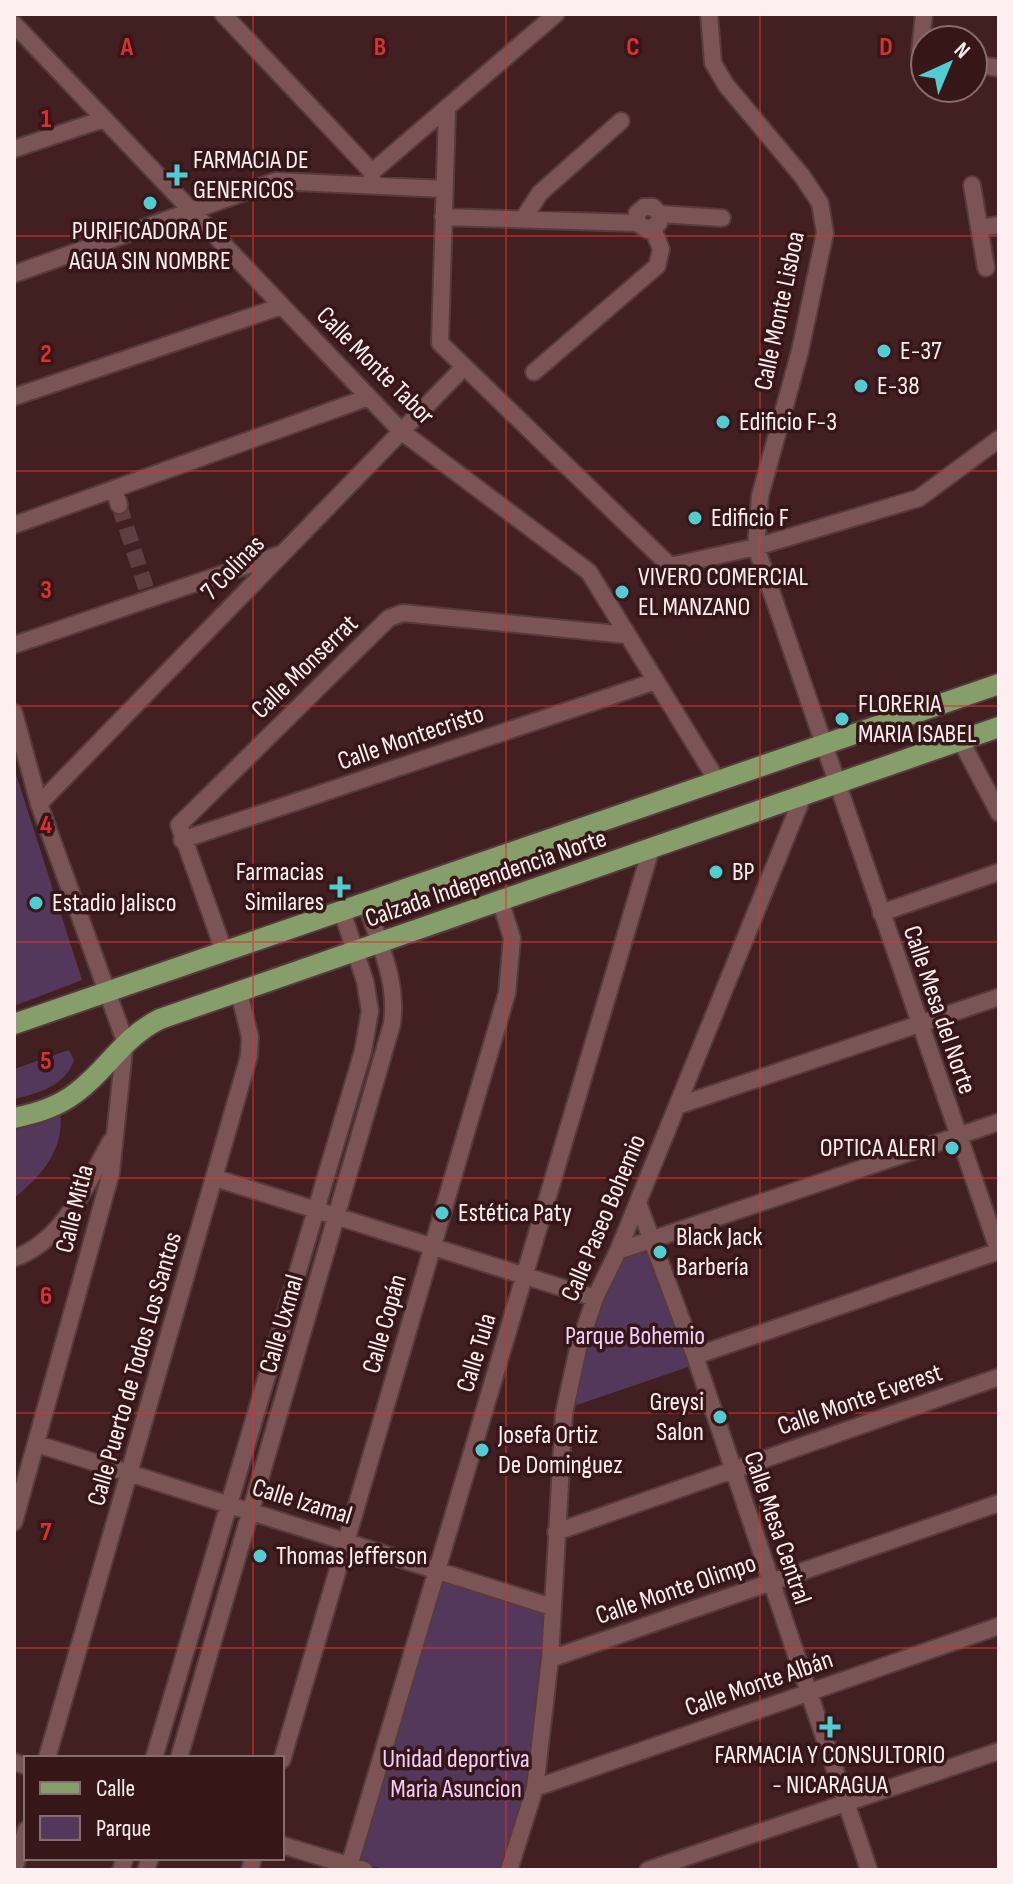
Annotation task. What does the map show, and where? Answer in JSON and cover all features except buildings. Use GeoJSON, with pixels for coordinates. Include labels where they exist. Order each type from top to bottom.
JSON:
{"type":"FeatureCollection","features":[{"type":"Feature","properties":{"kind":"main road","name":"Calzada Independencia Norte"},"geometry":{"type":"LineString","coordinates":[[14,1024],[999,684]]}},
{"type":"Feature","properties":{"kind":"main road","name":"Calzada Independencia Norte"},"geometry":{"type":"LineString","coordinates":[[14,1118],[58,1105],[80,1090],[125,1041],[160,1019],[999,727]]}},
{"type":"Feature","properties":{"kind":"street"},"geometry":{"type":"LineString","coordinates":[[223,14],[371,178]]}},
{"type":"Feature","properties":{"kind":"street"},"geometry":{"type":"LineString","coordinates":[[371,178],[556,14]]}},
{"type":"Feature","properties":{"kind":"street","name":"Calle Monte Lisboa"},"geometry":{"type":"LineString","coordinates":[[709,14],[713,63],[759,128],[820,203],[825,233],[800,351],[760,496],[756,547],[836,782]]}},
{"type":"Feature","properties":{"kind":"street","name":"Calle Monte Tabor"},"geometry":{"type":"LineString","coordinates":[[14,24],[401,431],[589,572],[718,782]]}},
{"type":"Feature","properties":{"kind":"street"},"geometry":{"type":"LineString","coordinates":[[447,111],[440,343],[670,566],[756,547],[919,498],[999,439]]}},
{"type":"Feature","properties":{"kind":"street"},"geometry":{"type":"LineString","coordinates":[[14,149],[104,119]]}},
{"type":"Feature","properties":{"kind":"street"},"geometry":{"type":"LineString","coordinates":[[523,219],[540,193],[621,121]]}},
{"type":"Feature","properties":{"kind":"street"},"geometry":{"type":"LineString","coordinates":[[14,274],[276,181],[371,178],[444,189]]}},
{"type":"Feature","properties":{"kind":"street"},"geometry":{"type":"LineString","coordinates":[[972,185],[986,268]]}},
{"type":"Feature","properties":{"kind":"street"},"geometry":{"type":"LineString","coordinates":[[443,217],[650,222],[722,218]]}},
{"type":"Feature","properties":{"kind":"street"},"geometry":{"type":"LineString","coordinates":[[534,372],[657,266],[661,249],[650,222]]}},
{"type":"Feature","properties":{"kind":"street"},"geometry":{"type":"LineString","coordinates":[[979,228],[999,225]]}},
{"type":"Feature","properties":{"kind":"street"},"geometry":{"type":"LineString","coordinates":[[14,397],[282,306]]}},
{"type":"Feature","properties":{"kind":"street","name":"7 Colinas"},"geometry":{"type":"LineString","coordinates":[[39,804],[464,367]]}},
{"type":"Feature","properties":{"kind":"street"},"geometry":{"type":"LineString","coordinates":[[14,525],[116,497],[369,397]]}},
{"type":"Feature","properties":{"kind":"street"},"geometry":{"type":"LineString","coordinates":[[14,645],[148,593],[280,554]]}},
{"type":"Feature","properties":{"kind":"street","name":"Calle Monserrat"},"geometry":{"type":"LineString","coordinates":[[182,840],[179,825],[183,819],[397,614],[627,635]]}},
{"type":"Feature","properties":{"kind":"street","name":"Calle Montecristo"},"geometry":{"type":"LineString","coordinates":[[182,840],[656,681]]}},
{"type":"Feature","properties":{"kind":"street"},"geometry":{"type":"LineString","coordinates":[[14,713],[39,804],[125,1041]]}},
{"type":"Feature","properties":{"kind":"street"},"geometry":{"type":"LineString","coordinates":[[961,741],[999,813]]}},
{"type":"Feature","properties":{"kind":"street","name":"Calle Mesa del Norte"},"geometry":{"type":"LineString","coordinates":[[836,782],[999,1252]]}},
{"type":"Feature","properties":{"kind":"street","name":"Calle Paseo Bohemio"},"geometry":{"type":"LineString","coordinates":[[509,1870],[535,1788],[550,1659],[564,1413],[578,1349],[595,1298],[638,1203],[803,796]]}},
{"type":"Feature","properties":{"kind":"street"},"geometry":{"type":"LineString","coordinates":[[182,840],[224,951]]}},
{"type":"Feature","properties":{"kind":"street","name":"Calle Tula"},"geometry":{"type":"LineString","coordinates":[[354,1868],[438,1570],[651,849]]}},
{"type":"Feature","properties":{"kind":"street"},"geometry":{"type":"LineString","coordinates":[[881,913],[999,872]]}},
{"type":"Feature","properties":{"kind":"street","name":"Calle Copán"},"geometry":{"type":"LineString","coordinates":[[283,1756],[507,993],[512,938],[500,900]]}},
{"type":"Feature","properties":{"kind":"street","name":"Calle Uxmal"},"geometry":{"type":"LineString","coordinates":[[180,1756],[392,1024],[395,1002],[381,943],[366,903]]}},
{"type":"Feature","properties":{"kind":"street","name":"Calle Uxmal"},"geometry":{"type":"LineString","coordinates":[[155,1756],[363,1051],[370,1011],[365,981],[342,911]]}},
{"type":"Feature","properties":{"kind":"street","name":"Calle Puerto de Todos Los Santos"},"geometry":{"type":"LineString","coordinates":[[48,1756],[249,1056],[250,1037],[239,992]]}},
{"type":"Feature","properties":{"kind":"street"},"geometry":{"type":"LineString","coordinates":[[677,1106],[999,997]]}},
{"type":"Feature","properties":{"kind":"street","name":"Calle Mitla"},"geometry":{"type":"LineString","coordinates":[[14,1522],[111,1173],[112,1140],[125,1041]]}},
{"type":"Feature","properties":{"kind":"street"},"geometry":{"type":"LineString","coordinates":[[618,1251],[999,1122]]}},
{"type":"Feature","properties":{"kind":"street"},"geometry":{"type":"LineString","coordinates":[[14,1258],[31,1252],[65,1221],[112,1140]]}},
{"type":"Feature","properties":{"kind":"street"},"geometry":{"type":"LineString","coordinates":[[215,1178],[595,1298]]}},
{"type":"Feature","properties":{"kind":"street","name":"Calle Mesa Central"},"geometry":{"type":"LineString","coordinates":[[638,1203],[695,1356],[731,1470],[869,1870]]}},
{"type":"Feature","properties":{"kind":"street"},"geometry":{"type":"LineString","coordinates":[[695,1356],[999,1252]]}},
{"type":"Feature","properties":{"kind":"street","name":"Calle Monte Everest"},"geometry":{"type":"LineString","coordinates":[[556,1532],[999,1377]]}},
{"type":"Feature","properties":{"kind":"street","name":"Calle Izamal"},"geometry":{"type":"LineString","coordinates":[[37,1444],[552,1607]]}},
{"type":"Feature","properties":{"kind":"street","name":"Calle Monte Olimpo"},"geometry":{"type":"LineString","coordinates":[[550,1659],[999,1503]]}},
{"type":"Feature","properties":{"kind":"street","name":"Calle Monte Albán"},"geometry":{"type":"LineString","coordinates":[[535,1788],[999,1626]]}},
{"type":"Feature","properties":{"kind":"street"},"geometry":{"type":"LineString","coordinates":[[648,1870],[999,1751]]}},
{"type":"Feature","properties":{"kind":"street"},"geometry":{"type":"LineString","coordinates":[[14,1870],[24,1837]]}},
{"type":"Feature","properties":{"kind":"street"},"geometry":{"type":"LineString","coordinates":[[284,1846],[354,1868]]}},
{"type":"Feature","properties":{"kind":"green space","name":"Estadio Jalisco"},"geometry":{"type":"Polygon","coordinates":[[[14,768],[82,980],[14,1006],[14,768]]]}},
{"type":"Feature","properties":{"kind":"green space"},"geometry":{"type":"Polygon","coordinates":[[[69,1050],[74,1060],[58,1082],[42,1091],[14,1099],[14,1069],[69,1050]]]}},
{"type":"Feature","properties":{"kind":"green space"},"geometry":{"type":"Polygon","coordinates":[[[60,1113],[61,1126],[55,1150],[42,1171],[14,1198],[14,1131],[60,1113]]]}},
{"type":"Feature","properties":{"kind":"green space","name":"Parque Bohemio"},"geometry":{"type":"Polygon","coordinates":[[[649,1253],[694,1365],[568,1408],[584,1342],[624,1254],[649,1253]]]}},
{"type":"Feature","properties":{"kind":"green space","name":"Unidad deportiva Maria Asuncion"},"geometry":{"type":"Polygon","coordinates":[[[441,1581],[545,1614],[526,1787],[500,1870],[389,1870],[356,1862],[441,1581]]]}},
{"type":"Feature","properties":{"kind":"tunnel"},"geometry":{"type":"LineString","coordinates":[[119,505],[146,588]]}},
{"type":"Feature","properties":{"kind":"place","name":"FARMACIA DE GENERICOS"},"geometry":{"type":"Point","coordinates":[177,175]}},
{"type":"Feature","properties":{"kind":"place","name":"PURIFICADORA DE AGUA SIN NOMBRE"},"geometry":{"type":"Point","coordinates":[150,203]}},
{"type":"Feature","properties":{"kind":"place","name":"E-37"},"geometry":{"type":"Point","coordinates":[884,351]}},
{"type":"Feature","properties":{"kind":"place","name":"E-38"},"geometry":{"type":"Point","coordinates":[861,386]}},
{"type":"Feature","properties":{"kind":"place","name":"Edificio F-3"},"geometry":{"type":"Point","coordinates":[723,422]}},
{"type":"Feature","properties":{"kind":"place","name":"Edificio F"},"geometry":{"type":"Point","coordinates":[695,518]}},
{"type":"Feature","properties":{"kind":"place","name":"VIVERO COMERCIAL EL MANZANO"},"geometry":{"type":"Point","coordinates":[622,592]}},
{"type":"Feature","properties":{"kind":"place","name":"FLORERIA MARIA ISABEL"},"geometry":{"type":"Point","coordinates":[842,719]}},
{"type":"Feature","properties":{"kind":"place","name":"BP"},"geometry":{"type":"Point","coordinates":[716,872]}},
{"type":"Feature","properties":{"kind":"place","name":"Farmacias Similares"},"geometry":{"type":"Point","coordinates":[340,887]}},
{"type":"Feature","properties":{"kind":"place","name":"Estadio Jalisco"},"geometry":{"type":"Point","coordinates":[36,903]}},
{"type":"Feature","properties":{"kind":"place","name":"OPTICA ALERI"},"geometry":{"type":"Point","coordinates":[952,1148]}},
{"type":"Feature","properties":{"kind":"place","name":"Estética Paty"},"geometry":{"type":"Point","coordinates":[442,1213]}},
{"type":"Feature","properties":{"kind":"place","name":"Black Jack Barbería"},"geometry":{"type":"Point","coordinates":[660,1252]}},
{"type":"Feature","properties":{"kind":"place","name":"Greysi Salon"},"geometry":{"type":"Point","coordinates":[720,1417]}},
{"type":"Feature","properties":{"kind":"place","name":"Josefa Ortiz De Dominguez"},"geometry":{"type":"Point","coordinates":[482,1450]}},
{"type":"Feature","properties":{"kind":"place","name":"Thomas Jefferson"},"geometry":{"type":"Point","coordinates":[260,1556]}},
{"type":"Feature","properties":{"kind":"place","name":"FARMACIA Y CONSULTORIO - NICARAGUA"},"geometry":{"type":"Point","coordinates":[830,1727]}}]}
